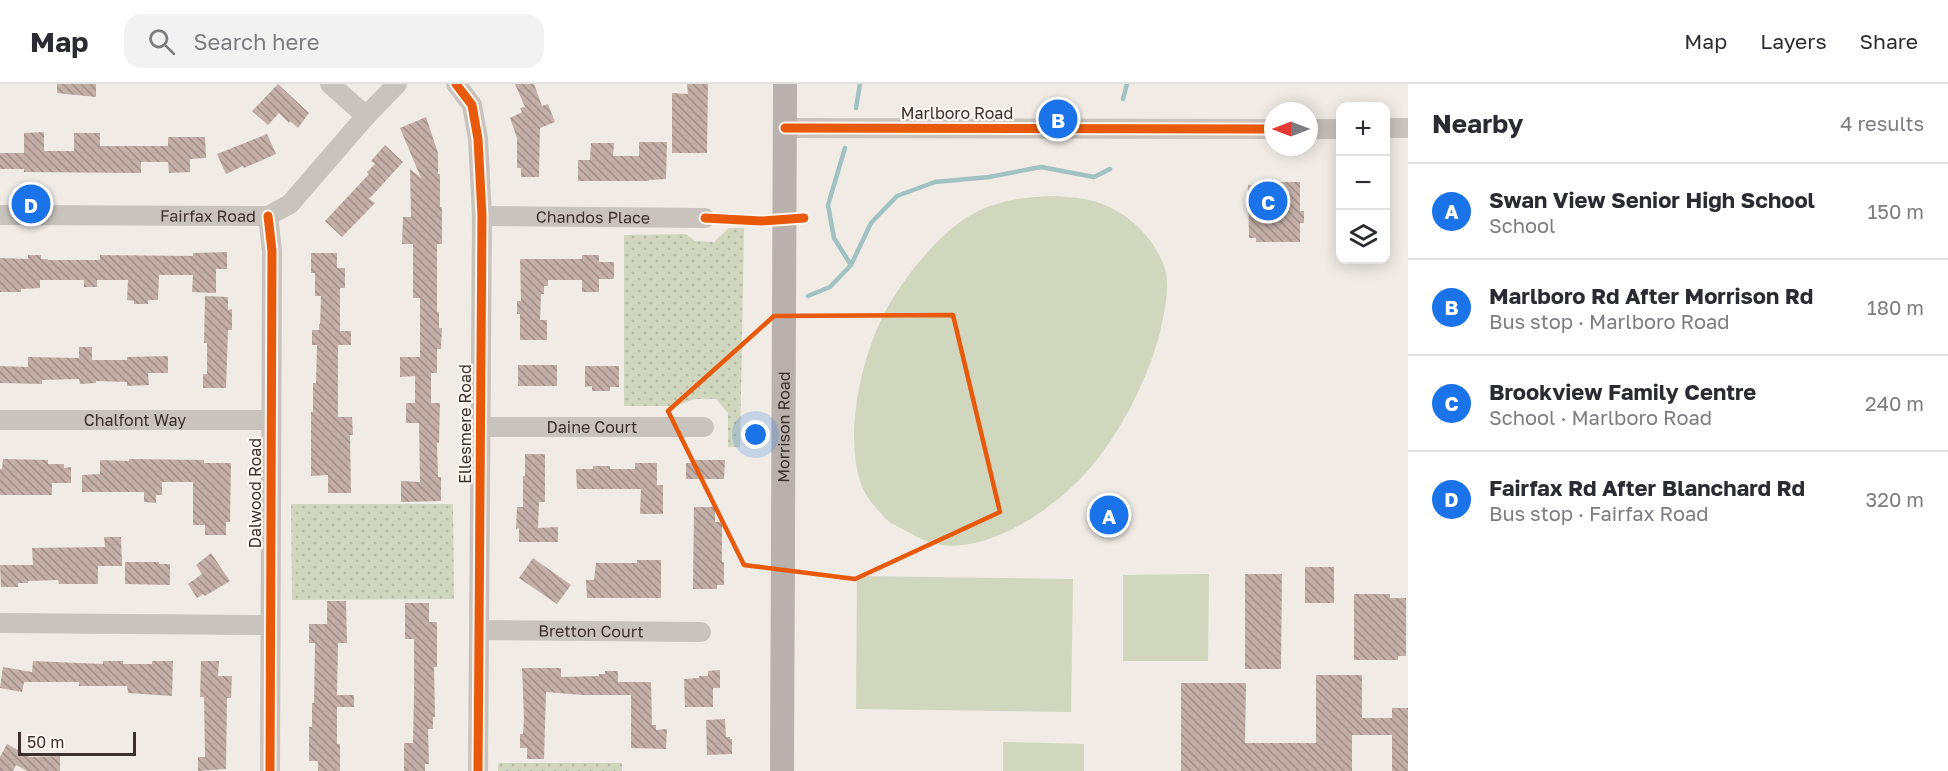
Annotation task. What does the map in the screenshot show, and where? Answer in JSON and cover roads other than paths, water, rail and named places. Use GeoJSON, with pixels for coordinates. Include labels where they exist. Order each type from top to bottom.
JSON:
{"type":"FeatureCollection","features":[{"type":"Feature","properties":{"kind":"main road","name":"Morrison Road"},"geometry":{"type":"LineString","coordinates":[[782,771],[785,84]]}},
{"type":"Feature","properties":{"kind":"street"},"geometry":{"type":"LineString","coordinates":[[330,84],[366,116]]}},
{"type":"Feature","properties":{"kind":"street","name":"Fairfax Road"},"geometry":{"type":"LineString","coordinates":[[0,216],[268,216],[290,204],[366,116],[397,84]]}},
{"type":"Feature","properties":{"kind":"street","name":"Ellesmere Road"},"geometry":{"type":"LineString","coordinates":[[456,84],[472,105],[478,139],[482,216],[478,771]]}},
{"type":"Feature","properties":{"kind":"street","name":"Marlboro Road"},"geometry":{"type":"LineString","coordinates":[[785,128],[1264,129]]}},
{"type":"Feature","properties":{"kind":"street"},"geometry":{"type":"LineString","coordinates":[[1390,128],[1408,128]]}},
{"type":"Feature","properties":{"kind":"street"},"geometry":{"type":"LineString","coordinates":[[1318,129],[1336,129]]}},
{"type":"Feature","properties":{"kind":"street","name":"Dalwood Road"},"geometry":{"type":"LineString","coordinates":[[268,216],[272,251],[270,771]]}},
{"type":"Feature","properties":{"kind":"street","name":"Chandos Place"},"geometry":{"type":"LineString","coordinates":[[482,216],[705,218]]}},
{"type":"Feature","properties":{"kind":"street","name":"Chalfont Way"},"geometry":{"type":"LineString","coordinates":[[0,420],[271,420]]}},
{"type":"Feature","properties":{"kind":"street","name":"Daine Court"},"geometry":{"type":"LineString","coordinates":[[480,427],[704,428]]}},
{"type":"Feature","properties":{"kind":"street"},"geometry":{"type":"LineString","coordinates":[[0,623],[270,625]]}},
{"type":"Feature","properties":{"kind":"street","name":"Bretton Court"},"geometry":{"type":"LineString","coordinates":[[480,630],[701,632]]}},
{"type":"Feature","properties":{"kind":"waterway"},"geometry":{"type":"LineString","coordinates":[[856,108],[860,84]]}},
{"type":"Feature","properties":{"kind":"waterway"},"geometry":{"type":"LineString","coordinates":[[1123,99],[1127,84]]}},
{"type":"Feature","properties":{"kind":"waterway"},"geometry":{"type":"LineString","coordinates":[[808,296],[830,287],[851,265],[834,238],[828,205],[845,148]]}},
{"type":"Feature","properties":{"kind":"waterway"},"geometry":{"type":"LineString","coordinates":[[851,265],[871,223],[897,196],[935,182],[989,177],[1041,167],[1094,177],[1110,169]]}},
{"type":"Feature","properties":{"kind":"place","name":"Marlboro Rd After Morrison Rd"},"geometry":{"type":"Point","coordinates":[1058,119]}},
{"type":"Feature","properties":{"kind":"place","name":"Brookview Family Centre"},"geometry":{"type":"Point","coordinates":[1268,201]}},
{"type":"Feature","properties":{"kind":"place","name":"Fairfax Rd After Blanchard Rd"},"geometry":{"type":"Point","coordinates":[31,204]}},
{"type":"Feature","properties":{"kind":"place","name":"Swan View Senior High School"},"geometry":{"type":"Point","coordinates":[1109,515]}}]}
